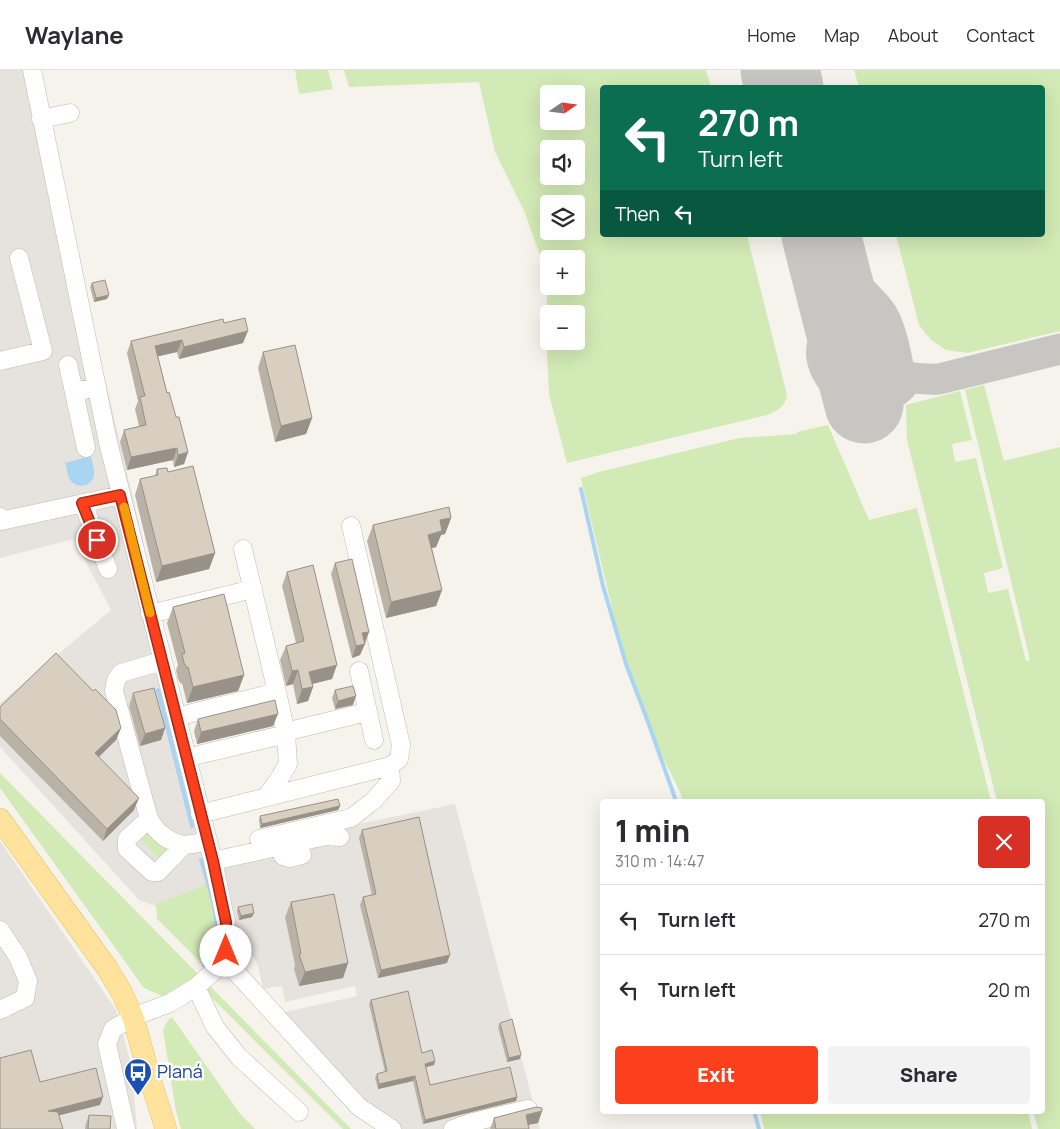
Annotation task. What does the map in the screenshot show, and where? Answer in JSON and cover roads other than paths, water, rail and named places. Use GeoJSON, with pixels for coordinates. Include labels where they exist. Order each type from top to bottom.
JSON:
{"type":"FeatureCollection","features":[{"type":"Feature","properties":{"kind":"main road"},"geometry":{"type":"LineString","coordinates":[[0,819],[107,968],[121,991],[133,1017],[166,1129]]}},
{"type":"Feature","properties":{"kind":"main road"},"geometry":{"type":"LineString","coordinates":[[151,1082],[152,1129]]}},
{"type":"Feature","properties":{"kind":"street"},"geometry":{"type":"LineString","coordinates":[[32,70],[41,119],[54,215],[120,495],[213,861],[226,922],[226,951],[215,970],[196,988],[170,1003],[133,1017],[113,1030],[108,1044],[126,1129]]}},
{"type":"Feature","properties":{"kind":"street"},"geometry":{"type":"LineString","coordinates":[[41,119],[70,113]]}},
{"type":"Feature","properties":{"kind":"street"},"geometry":{"type":"LineString","coordinates":[[0,360],[43,351],[19,258]]}},
{"type":"Feature","properties":{"kind":"street"},"geometry":{"type":"LineString","coordinates":[[68,365],[86,448]]}},
{"type":"Feature","properties":{"kind":"street"},"geometry":{"type":"LineString","coordinates":[[74,392],[96,387]]}},
{"type":"Feature","properties":{"kind":"street"},"geometry":{"type":"LineString","coordinates":[[0,517],[1,521],[120,495]]}},
{"type":"Feature","properties":{"kind":"street"},"geometry":{"type":"LineString","coordinates":[[82,503],[108,569]]}},
{"type":"Feature","properties":{"kind":"street"},"geometry":{"type":"LineString","coordinates":[[200,814],[390,766],[399,759],[401,745],[351,526]]}},
{"type":"Feature","properties":{"kind":"street"},"geometry":{"type":"LineString","coordinates":[[243,549],[286,734],[288,764],[266,797]]}},
{"type":"Feature","properties":{"kind":"street"},"geometry":{"type":"LineString","coordinates":[[150,614],[252,589]]}},
{"type":"Feature","properties":{"kind":"street"},"geometry":{"type":"LineString","coordinates":[[162,661],[121,673],[116,680],[114,691],[149,819],[154,828],[172,842],[184,845],[207,842]]}},
{"type":"Feature","properties":{"kind":"street"},"geometry":{"type":"LineString","coordinates":[[359,671],[374,740]]}},
{"type":"Feature","properties":{"kind":"street"},"geometry":{"type":"LineString","coordinates":[[188,714],[277,692]]}},
{"type":"Feature","properties":{"kind":"street"},"geometry":{"type":"LineString","coordinates":[[198,755],[367,712]]}},
{"type":"Feature","properties":{"kind":"street"},"geometry":{"type":"LineString","coordinates":[[259,839],[293,844],[351,818],[373,801],[391,780],[390,766]]}},
{"type":"Feature","properties":{"kind":"street"},"geometry":{"type":"LineString","coordinates":[[149,819],[127,839],[127,849],[152,872],[158,872],[184,845]]}},
{"type":"Feature","properties":{"kind":"street"},"geometry":{"type":"LineString","coordinates":[[213,861],[326,836],[340,837]]}},
{"type":"Feature","properties":{"kind":"street"},"geometry":{"type":"LineString","coordinates":[[0,930],[18,957],[28,981],[26,998],[0,1010]]}},
{"type":"Feature","properties":{"kind":"street"},"geometry":{"type":"LineString","coordinates":[[223,958],[359,1107],[392,1129]]}},
{"type":"Feature","properties":{"kind":"street"},"geometry":{"type":"LineString","coordinates":[[196,988],[215,1027],[239,1057],[299,1112]]}},
{"type":"Feature","properties":{"kind":"street"},"geometry":{"type":"LineString","coordinates":[[453,1129],[479,1125],[528,1109]]}},
{"type":"Feature","properties":{"kind":"water"},"geometry":{"type":"Polygon","coordinates":[[[91,456],[94,469],[92,480],[82,486],[75,484],[69,478],[65,463],[91,456]]]}},
{"type":"Feature","properties":{"kind":"waterway"},"geometry":{"type":"LineString","coordinates":[[581,489],[603,586],[626,664],[675,799]]}},
{"type":"Feature","properties":{"kind":"waterway"},"geometry":{"type":"LineString","coordinates":[[158,690],[192,826]]}},
{"type":"Feature","properties":{"kind":"waterway"},"geometry":{"type":"LineString","coordinates":[[201,860],[216,917],[216,939],[213,949]]}},
{"type":"Feature","properties":{"kind":"waterway"},"geometry":{"type":"LineString","coordinates":[[204,965],[210,958]]}},
{"type":"Feature","properties":{"kind":"waterway"},"geometry":{"type":"LineString","coordinates":[[755,1114],[759,1129]]}},
{"type":"Feature","properties":{"kind":"place","name":"Planá"},"geometry":{"type":"Point","coordinates":[138,1096]}}]}
